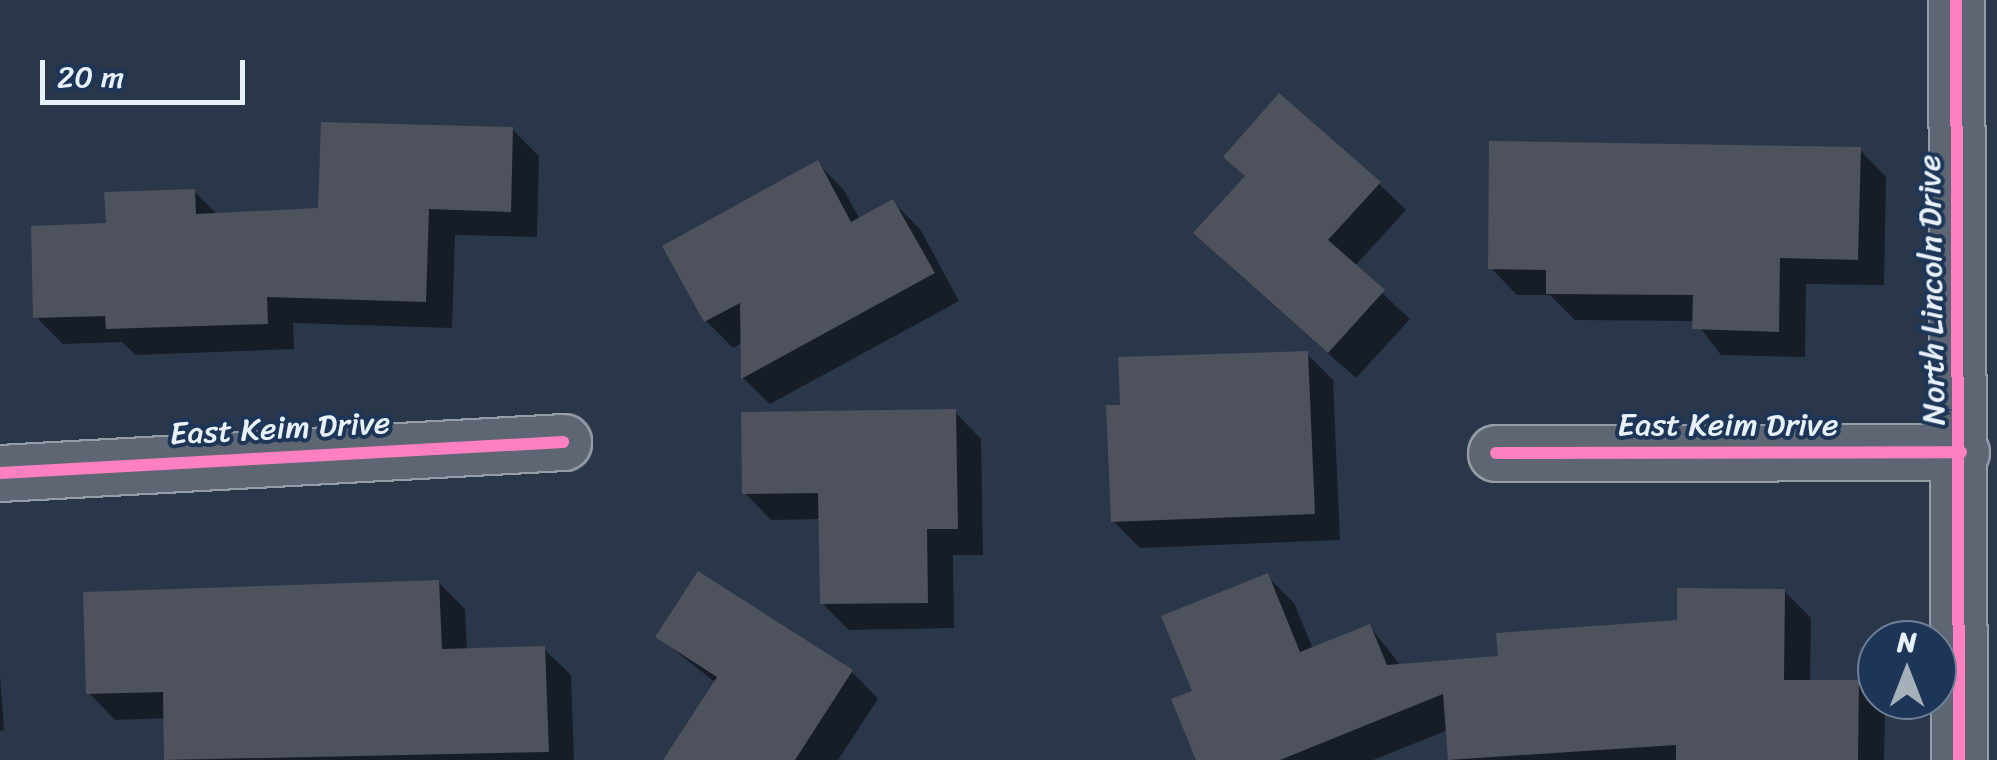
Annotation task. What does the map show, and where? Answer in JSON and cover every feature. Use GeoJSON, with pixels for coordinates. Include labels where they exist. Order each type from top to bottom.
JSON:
{"type":"FeatureCollection","features":[{"type":"Feature","properties":{"kind":"street","name":"North Lincoln Drive"},"geometry":{"type":"LineString","coordinates":[[1956,0],[1961,452],[1959,760]]}},
{"type":"Feature","properties":{"kind":"street","name":"East Keim Drive"},"geometry":{"type":"LineString","coordinates":[[0,474],[563,442]]}},
{"type":"Feature","properties":{"kind":"street","name":"East Keim Drive"},"geometry":{"type":"LineString","coordinates":[[1496,453],[1961,452]]}},
{"type":"Feature","properties":{"kind":"building"},"geometry":{"type":"Polygon","coordinates":[[[1279,93],[1381,182],[1328,240],[1385,290],[1328,353],[1193,233],[1245,176],[1223,157],[1279,93]]]}},
{"type":"Feature","properties":{"kind":"building"},"geometry":{"type":"Polygon","coordinates":[[[321,122],[513,127],[511,212],[429,209],[426,302],[267,297],[268,324],[106,329],[105,316],[33,318],[31,226],[106,223],[104,192],[195,189],[196,214],[318,208],[321,122]]]}},
{"type":"Feature","properties":{"kind":"building"},"geometry":{"type":"Polygon","coordinates":[[[1489,141],[1861,147],[1858,260],[1780,258],[1779,332],[1692,329],[1693,295],[1546,294],[1546,270],[1488,269],[1489,141]]]}},
{"type":"Feature","properties":{"kind":"building"},"geometry":{"type":"Polygon","coordinates":[[[818,160],[851,222],[893,199],[935,273],[741,379],[740,303],[704,322],[662,246],[818,160]]]}},
{"type":"Feature","properties":{"kind":"building"},"geometry":{"type":"Polygon","coordinates":[[[1308,351],[1315,514],[1111,522],[1106,405],[1120,405],[1118,357],[1308,351]]]}},
{"type":"Feature","properties":{"kind":"building"},"geometry":{"type":"Polygon","coordinates":[[[956,409],[958,529],[927,529],[928,603],[820,604],[818,493],[742,494],[741,412],[956,409]]]}},
{"type":"Feature","properties":{"kind":"building"},"geometry":{"type":"Polygon","coordinates":[[[698,571],[853,670],[795,760],[663,760],[717,677],[655,637],[698,571]]]}},
{"type":"Feature","properties":{"kind":"building"},"geometry":{"type":"Polygon","coordinates":[[[1268,573],[1300,652],[1370,624],[1387,665],[1498,656],[1496,633],[1677,620],[1677,588],[1785,589],[1784,680],[1857,680],[1858,760],[1676,760],[1676,745],[1448,760],[1443,694],[1280,760],[1196,760],[1171,699],[1192,691],[1161,616],[1268,573]]]}},
{"type":"Feature","properties":{"kind":"building"},"geometry":{"type":"Polygon","coordinates":[[[439,580],[442,649],[545,646],[549,752],[164,760],[163,692],[86,694],[83,592],[439,580]]]}},
{"type":"Feature","properties":{"kind":"cycle path"},"geometry":{"type":"LineString","coordinates":[[1956,0],[1959,760]]}},
{"type":"Feature","properties":{"kind":"cycle path"},"geometry":{"type":"LineString","coordinates":[[0,473],[563,442]]}},
{"type":"Feature","properties":{"kind":"cycle path"},"geometry":{"type":"LineString","coordinates":[[1496,453],[1961,452]]}}]}
